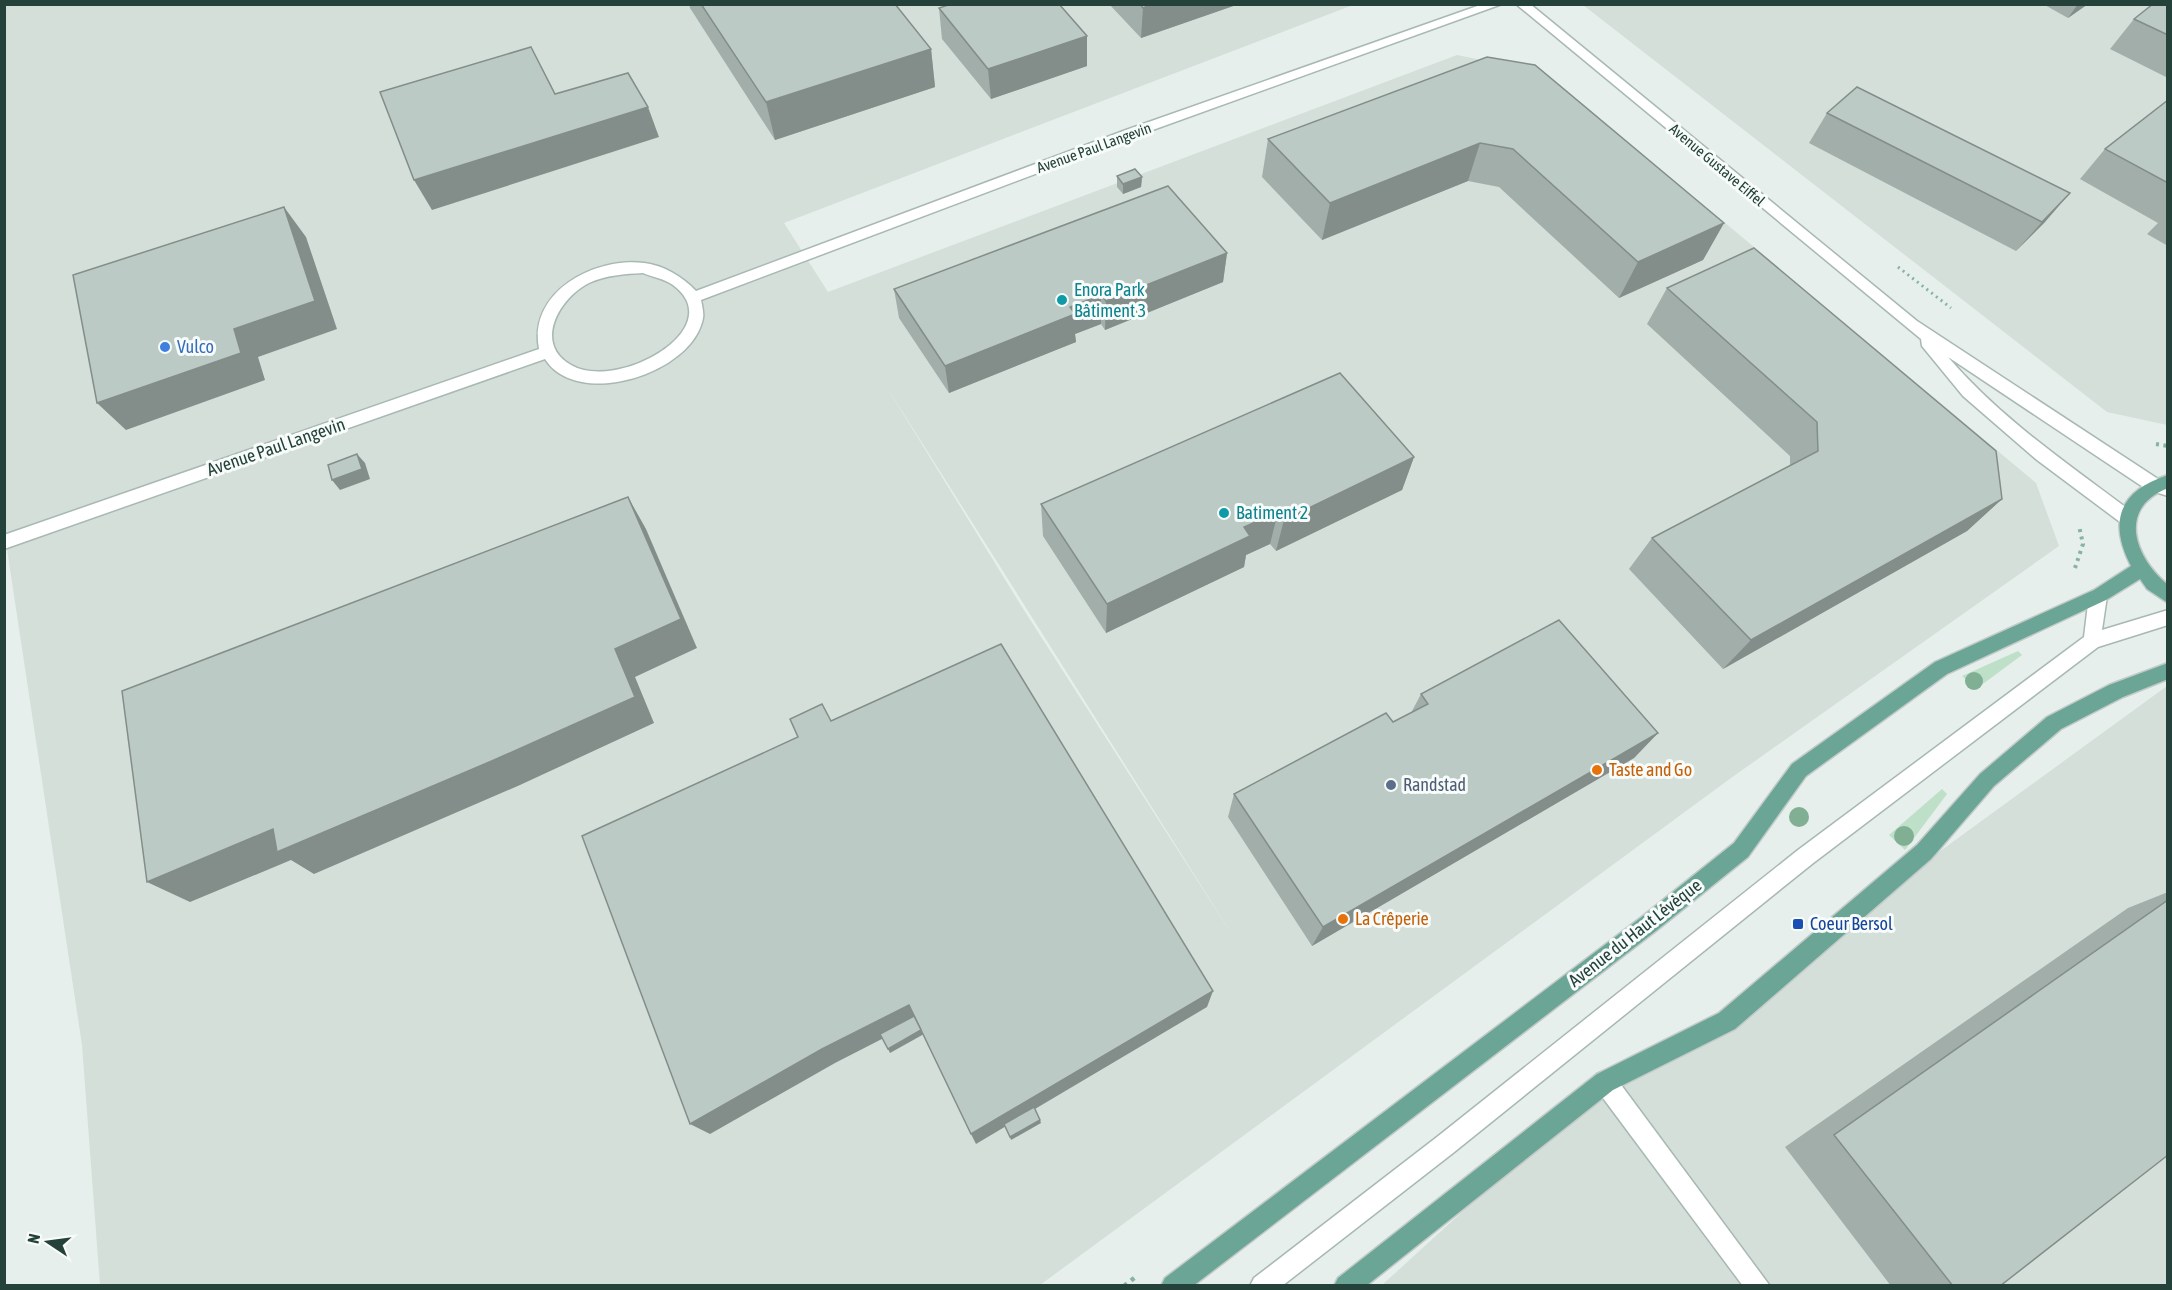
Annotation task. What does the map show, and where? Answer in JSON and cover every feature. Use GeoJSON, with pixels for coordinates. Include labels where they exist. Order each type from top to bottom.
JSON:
{"type":"FeatureCollection","features":[{"type":"Feature","properties":{"kind":"main road"},"geometry":{"type":"LineString","coordinates":[[2162,485],[2135,497],[2126,517],[2128,541],[2141,568],[2168,596]]}},
{"type":"Feature","properties":{"kind":"main road","name":"Avenue du Haut Lévèque"},"geometry":{"type":"LineString","coordinates":[[1173,1286],[1650,923],[1741,850],[1799,770],[1941,668],[2098,596],[2141,568]]}},
{"type":"Feature","properties":{"kind":"main road"},"geometry":{"type":"LineString","coordinates":[[1346,1286],[1605,1082],[1727,1021],[1924,852],[1987,780],[2054,723],[2116,691],[2168,671]]}},
{"type":"Feature","properties":{"kind":"street","name":"Avenue Paul Langevin"},"geometry":{"type":"LineString","coordinates":[[694,297],[1131,134],[1496,4]]}},
{"type":"Feature","properties":{"kind":"street","name":"Avenue Gustave Eiffel"},"geometry":{"type":"LineString","coordinates":[[1522,4],[1912,325],[2162,485]]}},
{"type":"Feature","properties":{"kind":"street"},"geometry":{"type":"LineString","coordinates":[[621,268],[644,268],[666,273],[683,283],[694,297],[697,314],[692,332],[680,349],[661,363],[637,374],[610,378],[583,376],[562,367],[548,352],[542,335],[546,318],[557,300],[574,285],[596,275],[621,268]]}},
{"type":"Feature","properties":{"kind":"street","name":"Avenue Gustave Eiffel"},"geometry":{"type":"LineString","coordinates":[[1912,325],[1969,392],[2043,455],[2126,517]]}},
{"type":"Feature","properties":{"kind":"street","name":"Avenue Paul Langevin"},"geometry":{"type":"LineString","coordinates":[[4,542],[548,352]]}},
{"type":"Feature","properties":{"kind":"street"},"geometry":{"type":"LineString","coordinates":[[2092,641],[2098,596]]}},
{"type":"Feature","properties":{"kind":"street"},"geometry":{"type":"LineString","coordinates":[[1262,1286],[1444,1145],[1805,857],[2092,641],[2168,617]]}},
{"type":"Feature","properties":{"kind":"street"},"geometry":{"type":"LineString","coordinates":[[1605,1082],[1758,1286]]}},
{"type":"Feature","properties":{"kind":"shaded area"},"geometry":{"type":"Polygon","coordinates":[[[4,5],[1353,5],[784,223],[828,292],[1457,55],[1546,73],[2036,483],[2059,546],[1731,778],[1040,1285],[100,1285],[82,1045],[5,536],[4,5]],[[883,381],[1022,607],[1238,944],[883,381]]]}},
{"type":"Feature","properties":{"kind":"shaded area"},"geometry":{"type":"Polygon","coordinates":[[[1583,5],[2167,5],[2167,425],[2107,412],[1583,5]]]}},
{"type":"Feature","properties":{"kind":"shaded area"},"geometry":{"type":"Polygon","coordinates":[[[2167,686],[2167,1285],[1381,1286],[1532,1148],[2167,686]]]}},
{"type":"Feature","properties":{"kind":"green space"},"geometry":{"type":"Polygon","coordinates":[[[2018,651],[2022,655],[1976,689],[1962,676],[2018,651]]]}},
{"type":"Feature","properties":{"kind":"green space"},"geometry":{"type":"Polygon","coordinates":[[[1942,789],[1947,794],[1905,850],[1889,835],[1942,789]]]}},
{"type":"Feature","properties":{"kind":"building"},"geometry":{"type":"Polygon","coordinates":[[[701,4],[895,4],[931,49],[766,102],[701,4]]]}},
{"type":"Feature","properties":{"kind":"building"},"geometry":{"type":"Polygon","coordinates":[[[951,4],[1059,4],[1087,36],[988,69],[939,8],[951,4]]]}},
{"type":"Feature","properties":{"kind":"building"},"geometry":{"type":"Polygon","coordinates":[[[1140,4],[1152,4],[1143,8],[1140,4]]]}},
{"type":"Feature","properties":{"kind":"building"},"geometry":{"type":"Polygon","coordinates":[[[2153,4],[2168,4],[2168,35],[2134,19],[2153,4]]]}},
{"type":"Feature","properties":{"kind":"building"},"geometry":{"type":"Polygon","coordinates":[[[531,47],[555,94],[628,73],[648,107],[414,180],[380,92],[531,47]]]}},
{"type":"Feature","properties":{"kind":"building"},"geometry":{"type":"Polygon","coordinates":[[[1487,57],[1535,65],[1724,223],[1638,262],[1513,149],[1480,143],[1330,203],[1268,139],[1487,57]]]}},
{"type":"Feature","properties":{"kind":"building"},"geometry":{"type":"Polygon","coordinates":[[[1857,87],[2070,193],[2042,222],[1827,113],[1857,87]]]}},
{"type":"Feature","properties":{"kind":"building"},"geometry":{"type":"Polygon","coordinates":[[[2168,100],[2168,183],[2105,149],[2168,100]]]}},
{"type":"Feature","properties":{"kind":"building"},"geometry":{"type":"Polygon","coordinates":[[[1135,169],[1142,177],[1123,184],[1117,176],[1135,169]]]}},
{"type":"Feature","properties":{"kind":"building","name":"Enora Park Bâtiment 3"},"geometry":{"type":"Polygon","coordinates":[[[1168,186],[1227,253],[1106,301],[1101,295],[1070,307],[1075,314],[945,366],[894,289],[1168,186]]]}},
{"type":"Feature","properties":{"kind":"building"},"geometry":{"type":"Polygon","coordinates":[[[284,207],[315,301],[234,329],[241,353],[97,403],[73,275],[284,207]]]}},
{"type":"Feature","properties":{"kind":"building"},"geometry":{"type":"Polygon","coordinates":[[[1754,248],[1996,451],[2002,499],[1751,640],[1652,538],[1818,451],[1817,422],[1667,288],[1754,248]]]}},
{"type":"Feature","properties":{"kind":"building","name":"Batiment 2"},"geometry":{"type":"Polygon","coordinates":[[[1340,373],[1414,457],[1284,520],[1278,512],[1244,527],[1250,536],[1107,604],[1041,504],[1340,373]]]}},
{"type":"Feature","properties":{"kind":"building"},"geometry":{"type":"Polygon","coordinates":[[[357,454],[362,469],[332,480],[328,465],[357,454]]]}},
{"type":"Feature","properties":{"kind":"building"},"geometry":{"type":"Polygon","coordinates":[[[628,497],[681,619],[615,649],[635,697],[277,852],[273,829],[147,882],[122,691],[628,497]]]}},
{"type":"Feature","properties":{"kind":"building"},"geometry":{"type":"Polygon","coordinates":[[[1559,620],[1658,733],[1323,927],[1234,794],[1386,713],[1393,722],[1428,704],[1421,694],[1559,620]]]}},
{"type":"Feature","properties":{"kind":"building"},"geometry":{"type":"Polygon","coordinates":[[[1001,644],[1213,991],[971,1134],[909,1005],[822,1049],[690,1124],[582,836],[798,737],[790,719],[822,704],[831,721],[1001,644]]]}},
{"type":"Feature","properties":{"kind":"building"},"geometry":{"type":"Polygon","coordinates":[[[2168,900],[2168,1155],[2000,1286],[1953,1286],[1834,1135],[2168,900]]]}},
{"type":"Feature","properties":{"kind":"building"},"geometry":{"type":"Polygon","coordinates":[[[914,1016],[921,1030],[888,1049],[880,1034],[914,1016]]]}},
{"type":"Feature","properties":{"kind":"building"},"geometry":{"type":"Polygon","coordinates":[[[1034,1107],[1040,1120],[1010,1137],[1004,1124],[1034,1107]]]}},
{"type":"Feature","properties":{"kind":"place","name":"Enora Park Bâtiment 3"},"geometry":{"type":"Point","coordinates":[1062,300]}},
{"type":"Feature","properties":{"kind":"place","name":"Vulco"},"geometry":{"type":"Point","coordinates":[165,347]}},
{"type":"Feature","properties":{"kind":"place","name":"Batiment 2"},"geometry":{"type":"Point","coordinates":[1224,513]}},
{"type":"Feature","properties":{"kind":"place","name":"Taste and Go"},"geometry":{"type":"Point","coordinates":[1597,770]}},
{"type":"Feature","properties":{"kind":"place","name":"Randstad"},"geometry":{"type":"Point","coordinates":[1391,785]}},
{"type":"Feature","properties":{"kind":"place","name":"La Crêperie"},"geometry":{"type":"Point","coordinates":[1343,919]}},
{"type":"Feature","properties":{"kind":"place","name":"Coeur Bersol"},"geometry":{"type":"Point","coordinates":[1798,924]}}]}
